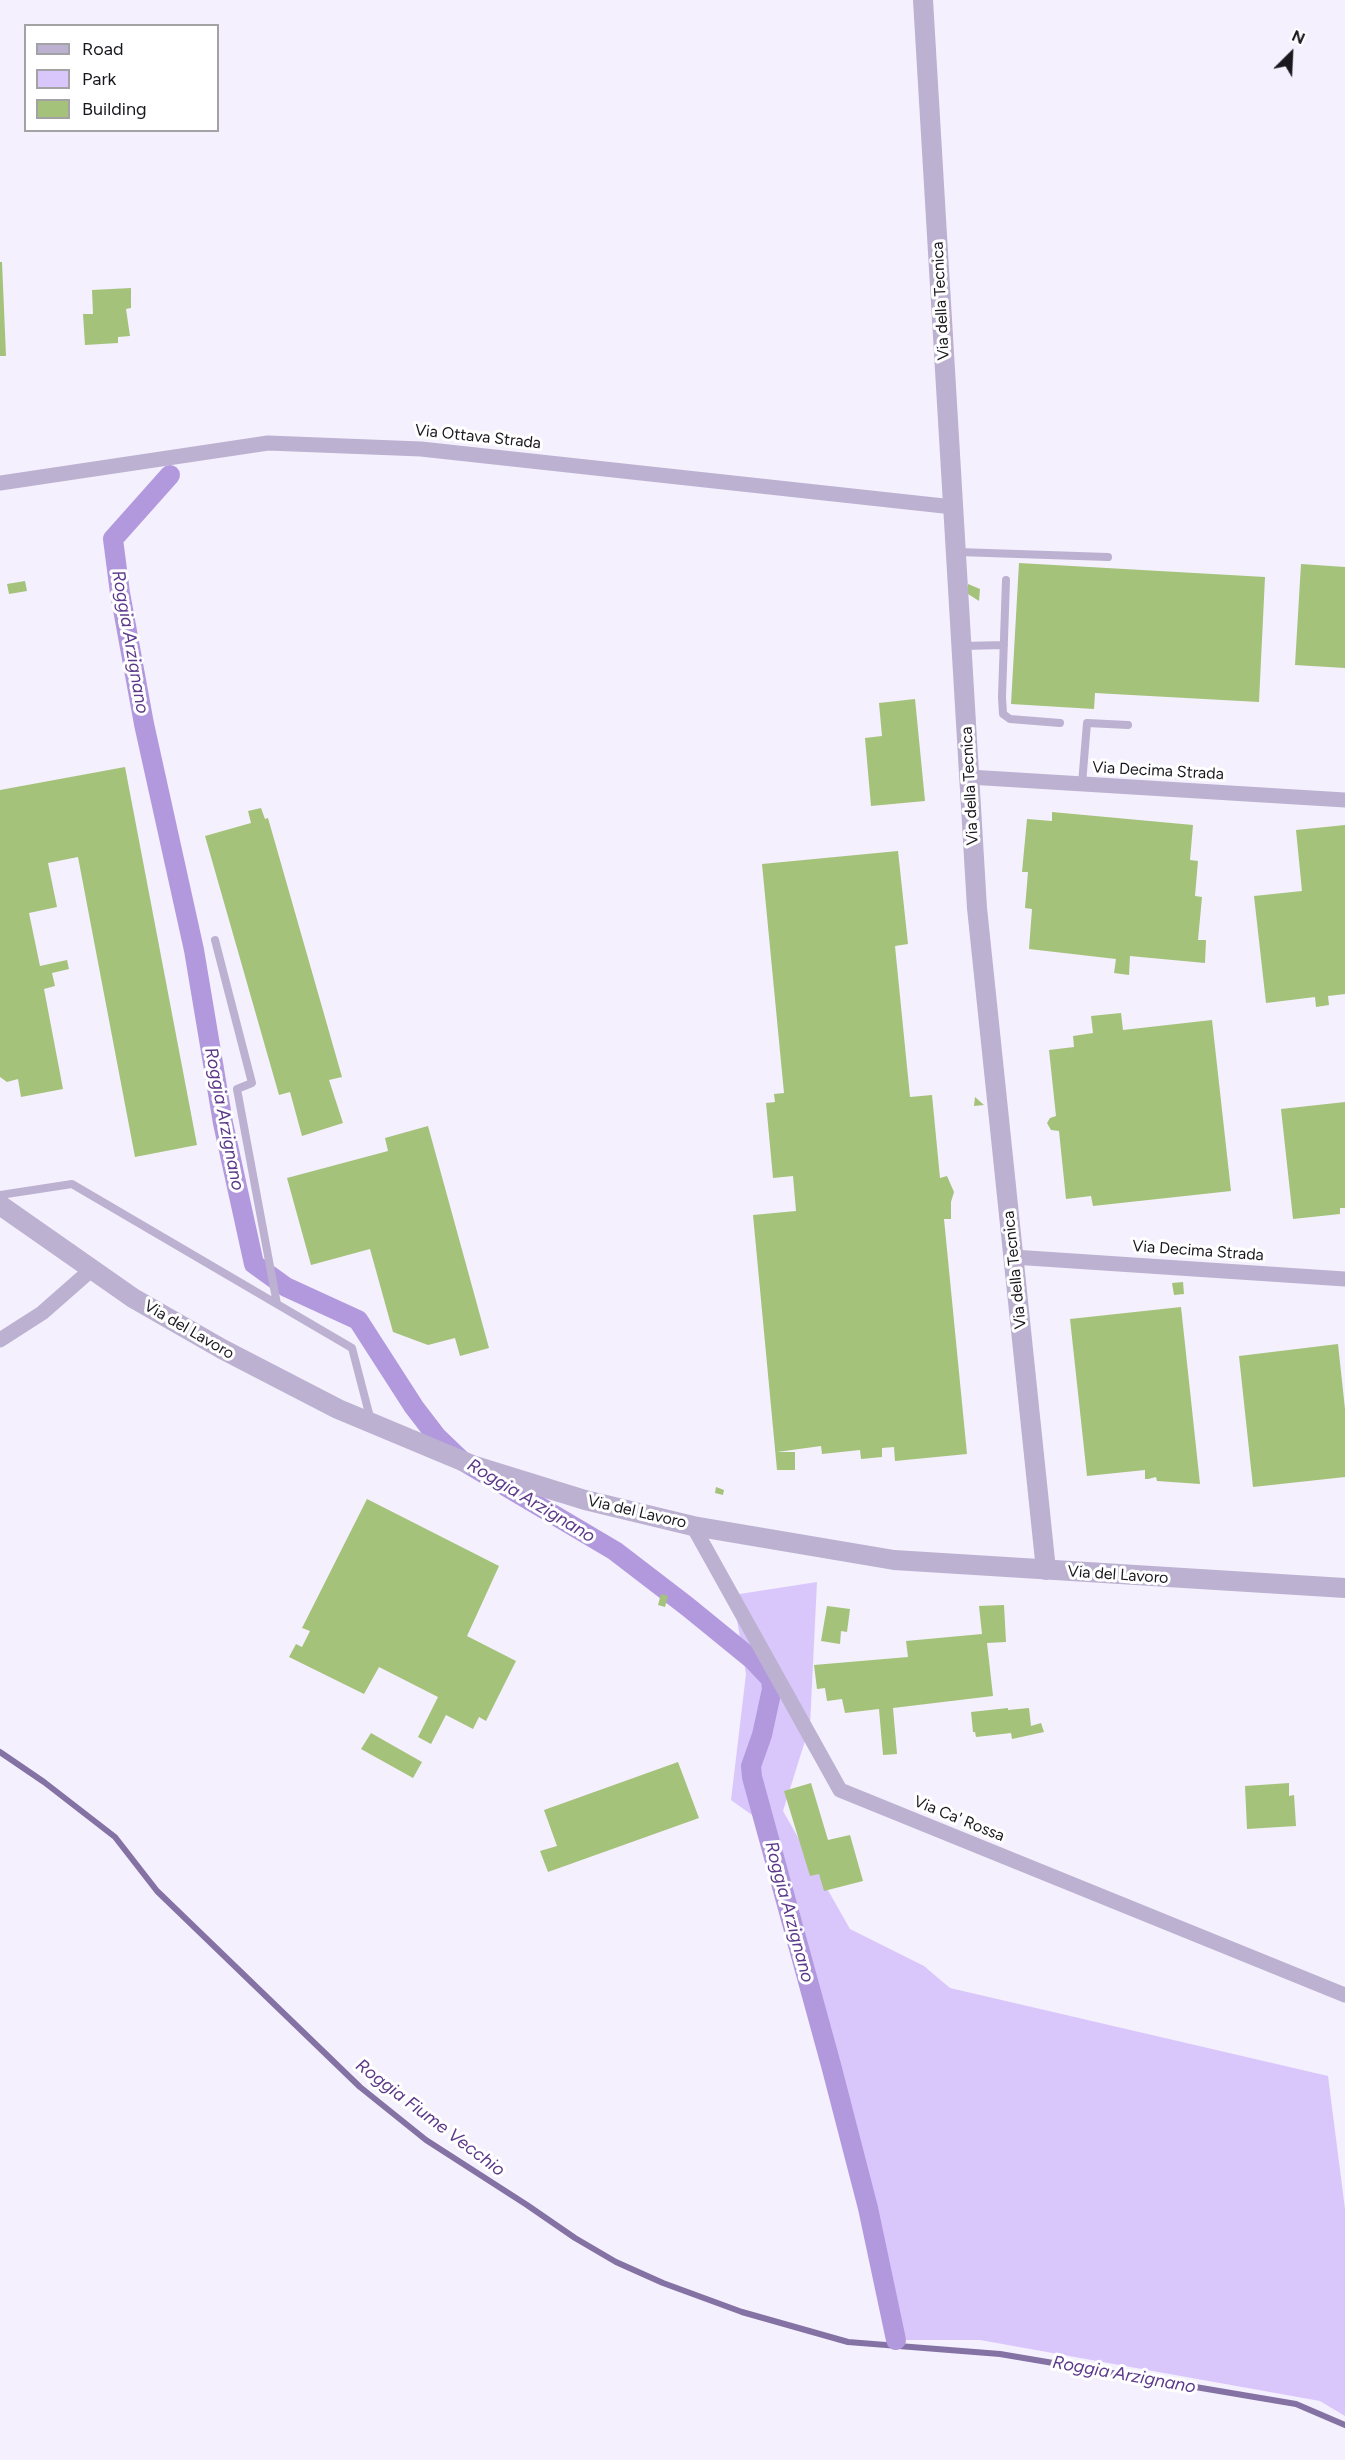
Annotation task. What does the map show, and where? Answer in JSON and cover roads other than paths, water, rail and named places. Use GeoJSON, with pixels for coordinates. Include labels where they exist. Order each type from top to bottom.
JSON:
{"type":"FeatureCollection","features":[{"type":"Feature","properties":{"kind":"street","name":"Via della Tecnica"},"geometry":{"type":"LineString","coordinates":[[923,0],[977,908],[1046,1570]]}},
{"type":"Feature","properties":{"kind":"street","name":"Via Ottava Strada"},"geometry":{"type":"LineString","coordinates":[[0,483],[268,444],[421,449],[953,507]]}},
{"type":"Feature","properties":{"kind":"street","name":"Via Decima Strada"},"geometry":{"type":"LineString","coordinates":[[969,777],[1345,800]]}},
{"type":"Feature","properties":{"kind":"street","name":"Via del Lavoro"},"geometry":{"type":"LineString","coordinates":[[0,1205],[91,1270],[222,1349],[338,1409],[471,1465],[585,1500],[693,1526],[894,1560],[1345,1588]]}},
{"type":"Feature","properties":{"kind":"street","name":"Via Decima Strada"},"geometry":{"type":"LineString","coordinates":[[1013,1257],[1345,1279]]}},
{"type":"Feature","properties":{"kind":"street"},"geometry":{"type":"LineString","coordinates":[[0,1340],[42,1313],[91,1270]]}},
{"type":"Feature","properties":{"kind":"street","name":"Via Ca' Rossa"},"geometry":{"type":"LineString","coordinates":[[693,1526],[840,1790],[1345,1995]]}},
{"type":"Feature","properties":{"kind":"lane"},"geometry":{"type":"LineString","coordinates":[[956,552],[1108,557]]}},
{"type":"Feature","properties":{"kind":"lane"},"geometry":{"type":"LineString","coordinates":[[1006,580],[1003,714],[1010,719],[1059,723]]}},
{"type":"Feature","properties":{"kind":"lane"},"geometry":{"type":"LineString","coordinates":[[962,646],[1004,645]]}},
{"type":"Feature","properties":{"kind":"lane"},"geometry":{"type":"LineString","coordinates":[[1082,784],[1087,723],[1128,725]]}},
{"type":"Feature","properties":{"kind":"lane"},"geometry":{"type":"LineString","coordinates":[[215,940],[252,1083],[237,1089],[277,1304]]}},
{"type":"Feature","properties":{"kind":"lane"},"geometry":{"type":"LineString","coordinates":[[0,1195],[72,1184],[352,1348],[372,1423]]}},
{"type":"Feature","properties":{"kind":"waterway","name":"Roggia Arzignano"},"geometry":{"type":"LineString","coordinates":[[170,475],[113,539],[120,593],[144,724],[194,950],[223,1123],[254,1264],[286,1287],[358,1320],[414,1407],[437,1437],[461,1460],[615,1551],[753,1660],[771,1679],[772,1689],[762,1735],[751,1766],[752,1777],[868,2208],[896,2340]]}},
{"type":"Feature","properties":{"kind":"waterway","name":"Roggia Fiume Vecchio"},"geometry":{"type":"LineString","coordinates":[[0,1752],[44,1782],[115,1837],[157,1891],[360,2087],[426,2140],[575,2238],[616,2262],[663,2283],[742,2312],[848,2342],[1000,2354],[1296,2404],[1345,2425]]}}]}
